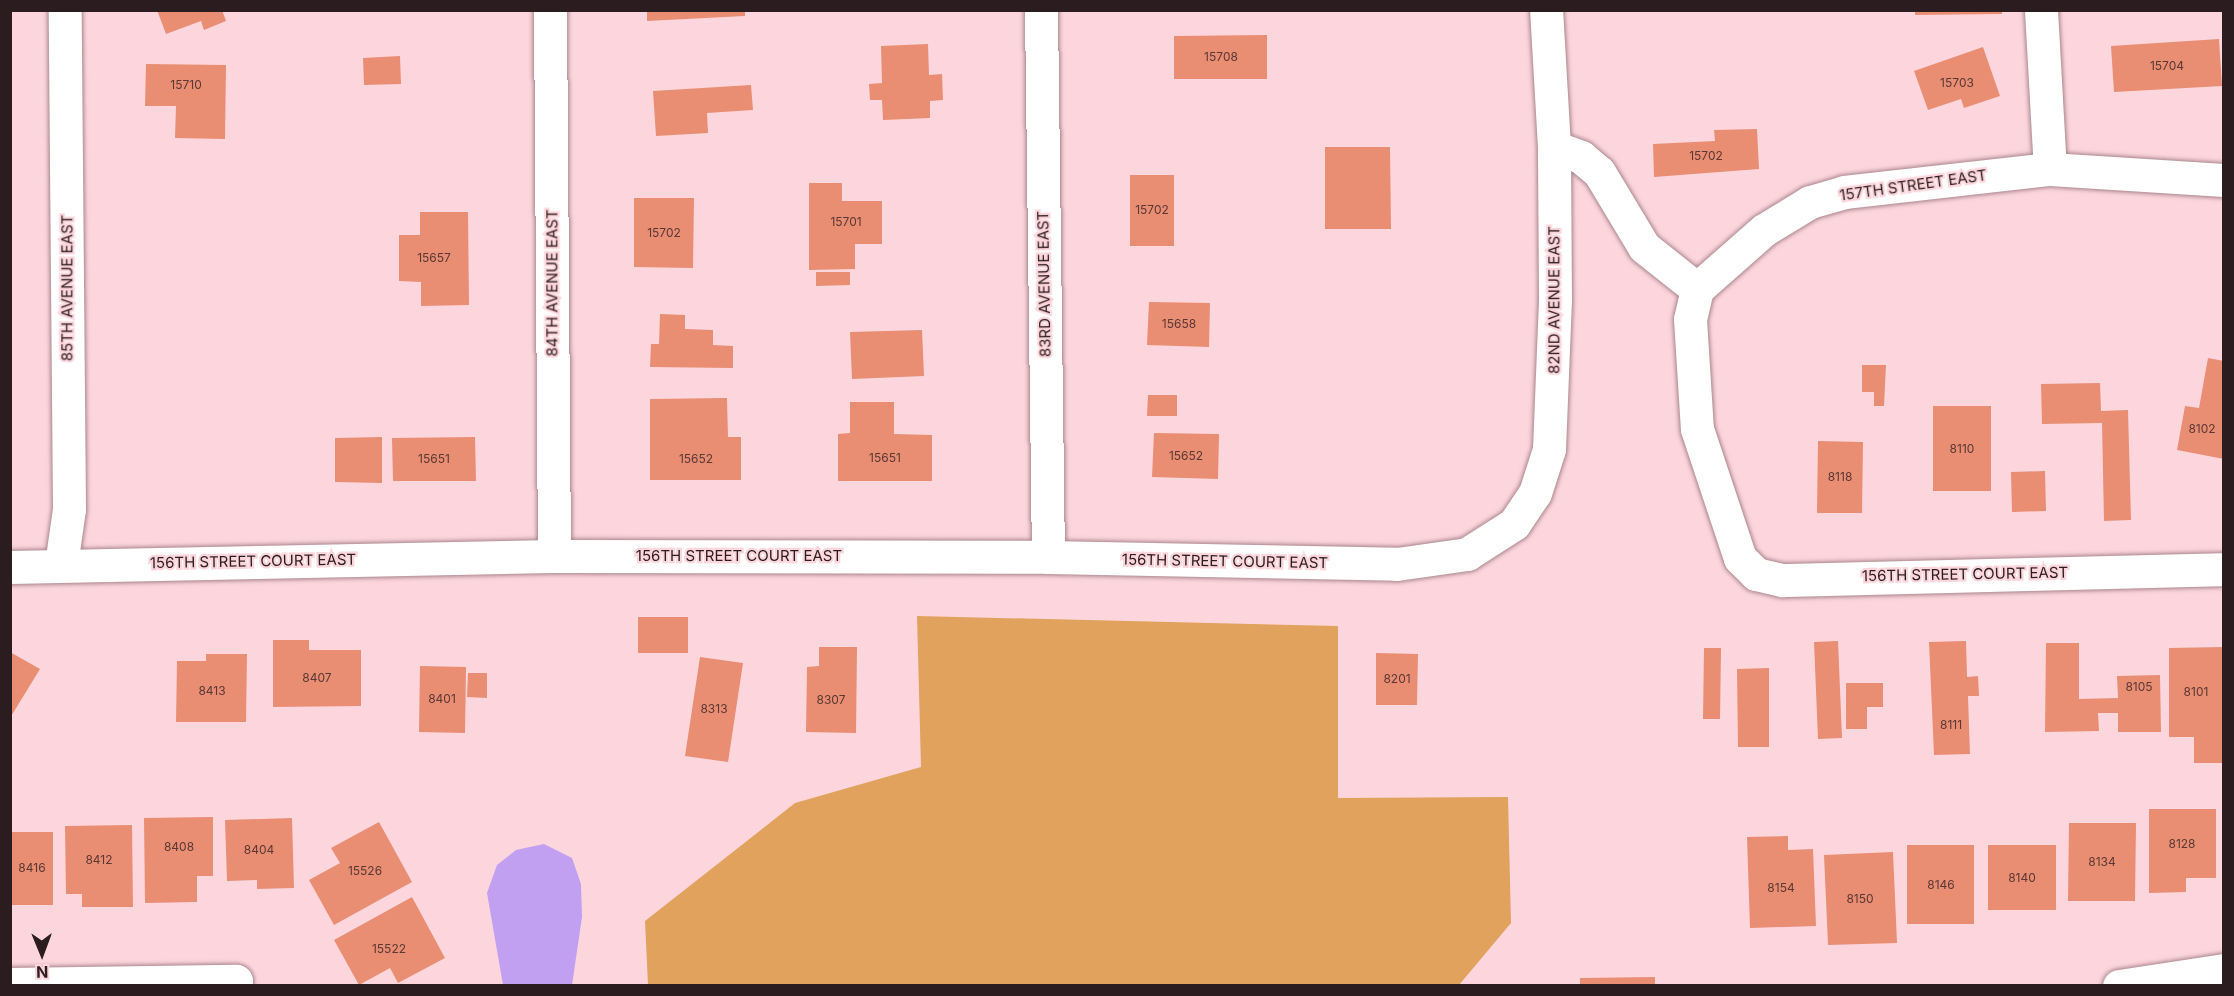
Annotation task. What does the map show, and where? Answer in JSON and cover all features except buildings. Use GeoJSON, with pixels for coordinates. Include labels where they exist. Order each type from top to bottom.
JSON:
{"type":"FeatureCollection","features":[{"type":"Feature","properties":{"kind":"street","name":"85TH AVENUE EAST"},"geometry":{"type":"LineString","coordinates":[[61,565],[69,509],[65,10]]}},
{"type":"Feature","properties":{"kind":"street","name":"84TH AVENUE EAST"},"geometry":{"type":"LineString","coordinates":[[550,10],[554,556]]}},
{"type":"Feature","properties":{"kind":"street","name":"83RD AVENUE EAST"},"geometry":{"type":"LineString","coordinates":[[1041,10],[1048,557]]}},
{"type":"Feature","properties":{"kind":"street","name":"82ND AVENUE EAST"},"geometry":{"type":"LineString","coordinates":[[1467,554],[1514,524],[1535,493],[1549,449],[1554,372],[1554,147],[1546,10]]}},
{"type":"Feature","properties":{"kind":"street"},"geometry":{"type":"LineString","coordinates":[[2041,10],[2050,169]]}},
{"type":"Feature","properties":{"kind":"street"},"geometry":{"type":"LineString","coordinates":[[1554,147],[1581,157],[1599,172],[1644,247],[1697,289]]}},
{"type":"Feature","properties":{"kind":"street","name":"157TH STREET EAST"},"geometry":{"type":"LineString","coordinates":[[1697,289],[1764,230],[1810,202],[1844,192],[2050,169],[2223,180]]}},
{"type":"Feature","properties":{"kind":"street","name":"156TH STREET COURT EAST"},"geometry":{"type":"LineString","coordinates":[[1697,289],[1690,319],[1696,429],[1740,558],[1756,574],[1783,580],[2223,570]]}},
{"type":"Feature","properties":{"kind":"street","name":"156TH STREET COURT EAST"},"geometry":{"type":"LineString","coordinates":[[10,567],[554,556],[1048,557],[1397,564],[1467,554]]}},
{"type":"Feature","properties":{"kind":"street"},"geometry":{"type":"LineString","coordinates":[[2119,986],[2223,970]]}},
{"type":"Feature","properties":{"kind":"street"},"geometry":{"type":"LineString","coordinates":[[10,984],[236,983]]}},
{"type":"Feature","properties":{"kind":"shaded area"},"geometry":{"type":"Polygon","coordinates":[[[917,616],[1338,626],[1338,798],[1508,797],[1511,923],[1459,985],[648,985],[645,921],[795,803],[921,767],[917,616]]]}},
{"type":"Feature","properties":{"kind":"shaded area"},"geometry":{"type":"Polygon","coordinates":[[[544,844],[572,858],[581,884],[582,917],[572,985],[503,985],[487,893],[497,865],[516,850],[544,844]]]}}]}
